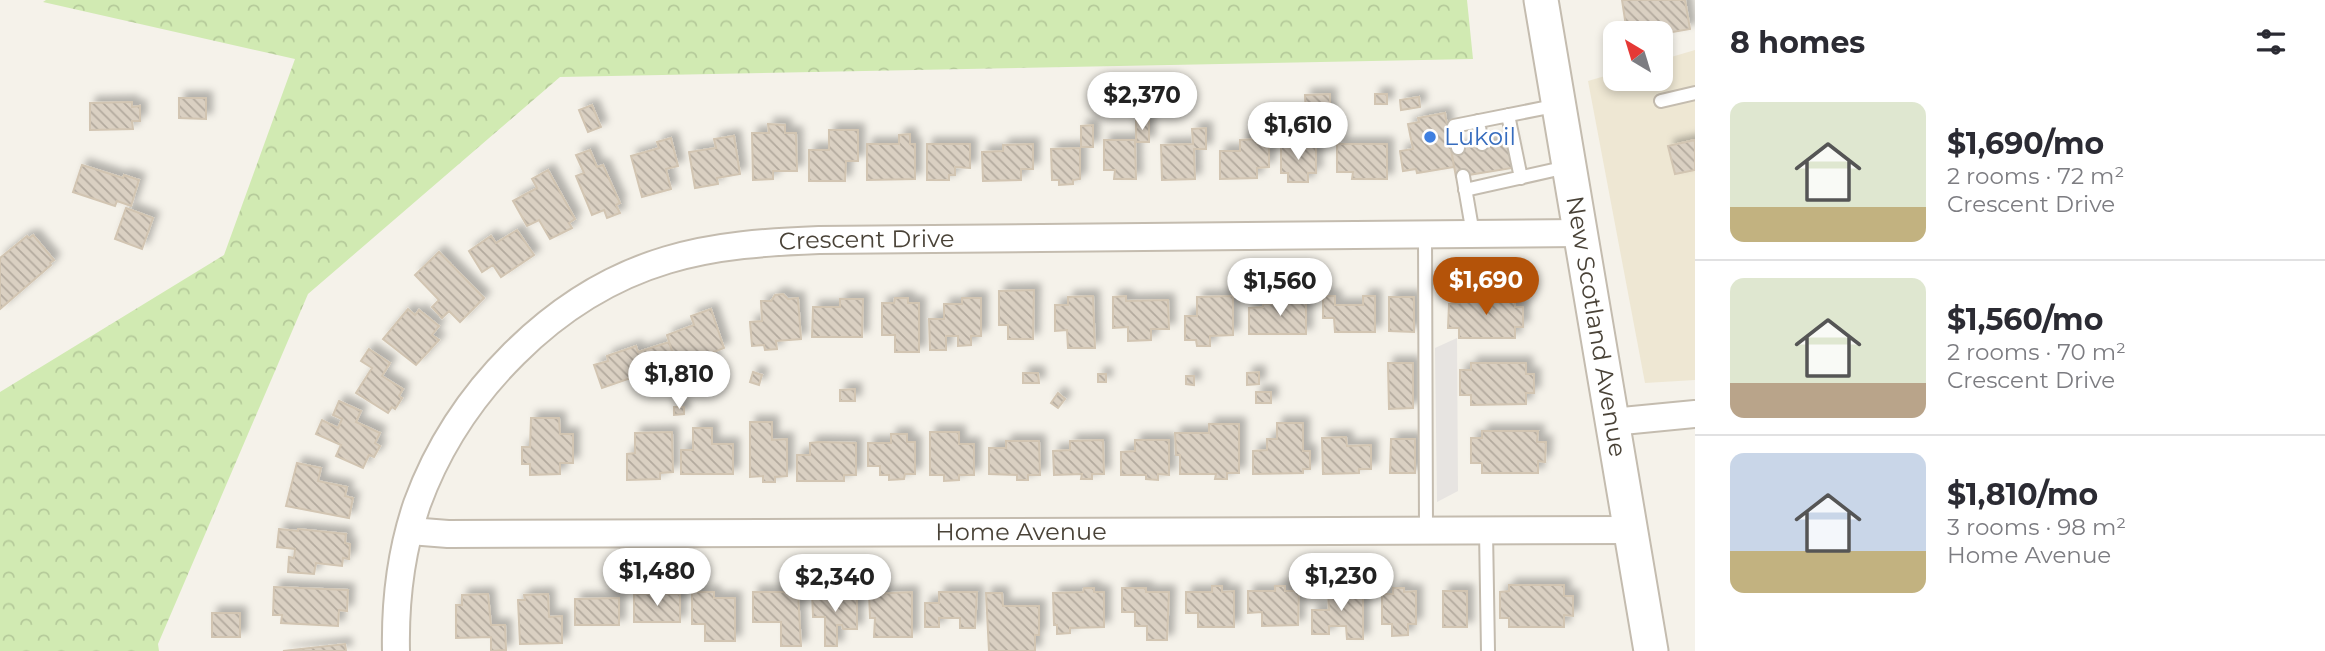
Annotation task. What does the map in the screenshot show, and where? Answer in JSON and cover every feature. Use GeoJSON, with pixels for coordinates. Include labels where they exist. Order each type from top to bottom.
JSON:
{"type":"FeatureCollection","features":[{"type":"Feature","properties":{"kind":"street","name":"New Scotland Avenue"},"geometry":{"type":"LineString","coordinates":[[1541,0],[1651,651]]}},
{"type":"Feature","properties":{"kind":"street","name":"Crescent Drive"},"geometry":{"type":"LineString","coordinates":[[396,651],[398,592],[410,531],[427,479],[446,443],[482,391],[517,351],[538,332],[581,300],[630,274],[664,260],[734,245],[819,240],[1580,233]]}},
{"type":"Feature","properties":{"kind":"street"},"geometry":{"type":"LineString","coordinates":[[1612,422],[1695,414]]}},
{"type":"Feature","properties":{"kind":"street","name":"Home Avenue"},"geometry":{"type":"LineString","coordinates":[[410,531],[462,534],[1631,530]]}},
{"type":"Feature","properties":{"kind":"lane"},"geometry":{"type":"LineString","coordinates":[[1661,101],[1695,93]]}},
{"type":"Feature","properties":{"kind":"lane"},"geometry":{"type":"LineString","coordinates":[[1458,149],[1454,126],[1559,105]]}},
{"type":"Feature","properties":{"kind":"lane"},"geometry":{"type":"LineString","coordinates":[[1508,115],[1521,178]]}},
{"type":"Feature","properties":{"kind":"lane"},"geometry":{"type":"LineString","coordinates":[[1478,121],[1482,144]]}},
{"type":"Feature","properties":{"kind":"lane"},"geometry":{"type":"LineString","coordinates":[[1465,190],[1488,178],[1521,178],[1569,166]]}},
{"type":"Feature","properties":{"kind":"lane"},"geometry":{"type":"LineString","coordinates":[[1463,177],[1473,234]]}},
{"type":"Feature","properties":{"kind":"lane"},"geometry":{"type":"LineString","coordinates":[[1425,234],[1426,531]]}},
{"type":"Feature","properties":{"kind":"lane"},"geometry":{"type":"LineString","coordinates":[[1486,530],[1488,651]]}},
{"type":"Feature","properties":{"kind":"shaded area"},"geometry":{"type":"Polygon","coordinates":[[[1695,50],[1695,380],[1645,383],[1588,81],[1603,77],[1603,91],[1673,91],[1673,56],[1695,50]]]}},
{"type":"Feature","properties":{"kind":"shaded area"},"geometry":{"type":"Polygon","coordinates":[[[1457,338],[1458,491],[1437,502],[1435,348],[1457,338]]]}},
{"type":"Feature","properties":{"kind":"green space"},"geometry":{"type":"Polygon","coordinates":[[[1467,0],[1473,59],[560,77],[308,294],[158,644],[159,651],[0,651],[0,392],[224,255],[295,59],[43,2],[1467,0]]]}},
{"type":"Feature","properties":{"kind":"building"},"geometry":{"type":"Polygon","coordinates":[[[1622,0],[1685,0],[1690,29],[1673,32],[1673,21],[1625,21],[1622,0]]]}},
{"type":"Feature","properties":{"kind":"building"},"geometry":{"type":"Polygon","coordinates":[[[1330,94],[1330,117],[1306,117],[1305,95],[1330,94]]]}},
{"type":"Feature","properties":{"kind":"building"},"geometry":{"type":"Polygon","coordinates":[[[1375,94],[1387,94],[1387,104],[1375,104],[1375,94]]]}},
{"type":"Feature","properties":{"kind":"building"},"geometry":{"type":"Polygon","coordinates":[[[1419,97],[1420,107],[1401,110],[1400,100],[1419,97]]]}},
{"type":"Feature","properties":{"kind":"building"},"geometry":{"type":"Polygon","coordinates":[[[179,98],[206,98],[206,119],[179,118],[179,98]]]}},
{"type":"Feature","properties":{"kind":"building"},"geometry":{"type":"Polygon","coordinates":[[[132,102],[132,107],[140,106],[140,121],[132,121],[133,129],[90,130],[90,103],[132,102]]]}},
{"type":"Feature","properties":{"kind":"building"},"geometry":{"type":"Polygon","coordinates":[[[592,105],[601,127],[588,132],[579,110],[592,105]]]}},
{"type":"Feature","properties":{"kind":"building","name":"Lukoil"},"geometry":{"type":"Polygon","coordinates":[[[1445,113],[1454,167],[1417,173],[1416,169],[1403,171],[1400,151],[1413,149],[1408,124],[1419,122],[1418,118],[1445,113]]]}},
{"type":"Feature","properties":{"kind":"building"},"geometry":{"type":"Polygon","coordinates":[[[1136,121],[1149,121],[1149,142],[1136,142],[1136,121]]]}},
{"type":"Feature","properties":{"kind":"building"},"geometry":{"type":"Polygon","coordinates":[[[768,124],[785,125],[785,133],[796,133],[797,171],[773,171],[773,179],[753,180],[752,133],[769,133],[768,124]]]}},
{"type":"Feature","properties":{"kind":"building"},"geometry":{"type":"Polygon","coordinates":[[[1093,125],[1093,147],[1081,147],[1081,126],[1093,125]]]}},
{"type":"Feature","properties":{"kind":"building"},"geometry":{"type":"Polygon","coordinates":[[[1206,128],[1206,149],[1194,149],[1195,179],[1162,180],[1161,145],[1193,144],[1192,129],[1206,128]]]}},
{"type":"Feature","properties":{"kind":"building"},"geometry":{"type":"Polygon","coordinates":[[[829,130],[858,130],[858,161],[846,161],[845,181],[809,181],[809,150],[829,150],[829,130]]]}},
{"type":"Feature","properties":{"kind":"building"},"geometry":{"type":"Polygon","coordinates":[[[910,134],[910,144],[915,144],[915,179],[867,180],[867,144],[899,144],[899,135],[910,134]]]}},
{"type":"Feature","properties":{"kind":"building"},"geometry":{"type":"Polygon","coordinates":[[[734,136],[740,174],[717,178],[718,184],[695,188],[689,152],[716,148],[714,139],[734,136]]]}},
{"type":"Feature","properties":{"kind":"building"},"geometry":{"type":"Polygon","coordinates":[[[671,138],[678,166],[666,169],[671,189],[642,197],[631,156],[659,148],[657,142],[671,138]]]}},
{"type":"Feature","properties":{"kind":"building"},"geometry":{"type":"Polygon","coordinates":[[[1257,139],[1257,143],[1269,143],[1269,167],[1257,168],[1257,178],[1220,179],[1220,151],[1240,151],[1240,140],[1257,139]]]}},
{"type":"Feature","properties":{"kind":"building"},"geometry":{"type":"Polygon","coordinates":[[[1104,140],[1135,140],[1136,179],[1114,179],[1115,170],[1104,170],[1104,140]]]}},
{"type":"Feature","properties":{"kind":"building"},"geometry":{"type":"Polygon","coordinates":[[[1508,140],[1512,168],[1456,177],[1451,149],[1508,140]]]}},
{"type":"Feature","properties":{"kind":"building"},"geometry":{"type":"Polygon","coordinates":[[[1695,140],[1695,170],[1675,174],[1668,146],[1695,140]]]}},
{"type":"Feature","properties":{"kind":"building"},"geometry":{"type":"Polygon","coordinates":[[[927,144],[970,144],[970,168],[955,167],[955,175],[949,175],[949,180],[927,180],[927,144]]]}},
{"type":"Feature","properties":{"kind":"building"},"geometry":{"type":"Polygon","coordinates":[[[1033,144],[1033,169],[1021,169],[1021,180],[983,181],[982,152],[1003,151],[1003,145],[1033,144]]]}},
{"type":"Feature","properties":{"kind":"building"},"geometry":{"type":"Polygon","coordinates":[[[1337,144],[1387,144],[1387,179],[1352,179],[1353,172],[1337,172],[1337,144]]]}},
{"type":"Feature","properties":{"kind":"building"},"geometry":{"type":"Polygon","coordinates":[[[1281,146],[1316,146],[1316,173],[1308,173],[1308,182],[1288,182],[1288,173],[1281,173],[1281,146]]]}},
{"type":"Feature","properties":{"kind":"building"},"geometry":{"type":"Polygon","coordinates":[[[1080,148],[1080,179],[1073,180],[1073,184],[1059,185],[1059,180],[1052,180],[1051,149],[1080,148]]]}},
{"type":"Feature","properties":{"kind":"building"},"geometry":{"type":"Polygon","coordinates":[[[590,150],[597,167],[603,165],[620,203],[616,205],[620,213],[607,218],[604,210],[592,215],[576,176],[584,173],[576,155],[590,150]]]}},
{"type":"Feature","properties":{"kind":"building"},"geometry":{"type":"Polygon","coordinates":[[[82,165],[123,178],[124,175],[139,180],[131,206],[117,201],[115,206],[73,192],[82,165]]]}},
{"type":"Feature","properties":{"kind":"building"},"geometry":{"type":"Polygon","coordinates":[[[548,170],[575,219],[569,223],[572,228],[550,239],[539,220],[527,226],[513,201],[537,188],[532,179],[548,170]]]}},
{"type":"Feature","properties":{"kind":"building"},"geometry":{"type":"Polygon","coordinates":[[[126,208],[153,218],[142,249],[115,239],[126,208]]]}},
{"type":"Feature","properties":{"kind":"building"},"geometry":{"type":"Polygon","coordinates":[[[517,230],[534,255],[501,277],[493,265],[482,272],[469,251],[491,236],[496,243],[517,230]]]}},
{"type":"Feature","properties":{"kind":"building"},"geometry":{"type":"Polygon","coordinates":[[[33,235],[54,260],[0,309],[0,258],[27,236],[29,238],[33,235]]]}},
{"type":"Feature","properties":{"kind":"building"},"geometry":{"type":"Polygon","coordinates":[[[439,252],[484,298],[460,322],[449,311],[442,318],[432,307],[439,300],[415,275],[439,252]]]}},
{"type":"Feature","properties":{"kind":"building"},"geometry":{"type":"Polygon","coordinates":[[[1034,290],[1033,339],[1008,339],[1008,325],[999,325],[999,291],[1034,290]]]}},
{"type":"Feature","properties":{"kind":"building"},"geometry":{"type":"Polygon","coordinates":[[[783,294],[788,299],[798,298],[801,339],[776,341],[777,349],[765,350],[764,345],[752,346],[750,322],[762,321],[761,301],[771,301],[775,295],[783,294]]]}},
{"type":"Feature","properties":{"kind":"building"},"geometry":{"type":"Polygon","coordinates":[[[1093,296],[1095,348],[1068,348],[1067,330],[1055,331],[1055,305],[1068,305],[1068,297],[1093,296]]]}},
{"type":"Feature","properties":{"kind":"building"},"geometry":{"type":"Polygon","coordinates":[[[1126,296],[1126,301],[1168,300],[1169,329],[1151,329],[1151,340],[1128,341],[1128,327],[1113,328],[1113,297],[1126,296]]]}},
{"type":"Feature","properties":{"kind":"building"},"geometry":{"type":"Polygon","coordinates":[[[1233,296],[1233,335],[1210,336],[1210,346],[1197,346],[1196,340],[1185,340],[1185,316],[1197,316],[1197,297],[1233,296]]]}},
{"type":"Feature","properties":{"kind":"building"},"geometry":{"type":"Polygon","coordinates":[[[1306,296],[1306,334],[1249,334],[1249,308],[1263,307],[1263,304],[1289,304],[1289,297],[1306,296]]]}},
{"type":"Feature","properties":{"kind":"building"},"geometry":{"type":"Polygon","coordinates":[[[1323,296],[1335,296],[1335,305],[1363,305],[1363,296],[1375,296],[1375,332],[1335,332],[1334,318],[1323,318],[1323,296]]]}},
{"type":"Feature","properties":{"kind":"building"},"geometry":{"type":"Polygon","coordinates":[[[1389,297],[1414,297],[1414,332],[1389,331],[1389,297]]]}},
{"type":"Feature","properties":{"kind":"building"},"geometry":{"type":"Polygon","coordinates":[[[1460,297],[1515,297],[1515,307],[1523,307],[1523,327],[1515,327],[1515,338],[1459,338],[1459,328],[1448,328],[1449,304],[1460,303],[1460,297]]]}},
{"type":"Feature","properties":{"kind":"building"},"geometry":{"type":"Polygon","coordinates":[[[895,298],[908,298],[908,303],[919,303],[919,352],[895,352],[895,335],[882,335],[882,303],[894,303],[895,298]]]}},
{"type":"Feature","properties":{"kind":"building"},"geometry":{"type":"Polygon","coordinates":[[[962,298],[981,298],[981,336],[971,336],[971,345],[958,346],[958,336],[946,336],[946,350],[930,350],[929,319],[944,319],[944,304],[962,304],[962,298]]]}},
{"type":"Feature","properties":{"kind":"building"},"geometry":{"type":"Polygon","coordinates":[[[840,299],[863,299],[862,337],[812,337],[813,307],[840,307],[840,299]]]}},
{"type":"Feature","properties":{"kind":"building"},"geometry":{"type":"Polygon","coordinates":[[[408,309],[415,315],[419,310],[439,326],[432,335],[439,340],[416,365],[383,339],[408,309]]]}},
{"type":"Feature","properties":{"kind":"building"},"geometry":{"type":"Polygon","coordinates":[[[711,309],[724,348],[711,353],[714,362],[703,366],[700,356],[676,364],[667,335],[694,325],[691,316],[711,309]]]}},
{"type":"Feature","properties":{"kind":"building"},"geometry":{"type":"Polygon","coordinates":[[[669,342],[678,368],[647,379],[645,373],[602,388],[594,365],[608,361],[607,356],[636,346],[638,352],[669,342]]]}},
{"type":"Feature","properties":{"kind":"building"},"geometry":{"type":"Polygon","coordinates":[[[369,349],[390,363],[382,376],[403,389],[399,396],[402,398],[395,409],[392,407],[388,413],[356,393],[372,368],[361,361],[369,349]]]}},
{"type":"Feature","properties":{"kind":"building"},"geometry":{"type":"Polygon","coordinates":[[[1388,363],[1413,363],[1413,408],[1389,409],[1388,363]]]}},
{"type":"Feature","properties":{"kind":"building"},"geometry":{"type":"Polygon","coordinates":[[[1471,363],[1526,363],[1526,374],[1534,374],[1534,393],[1526,393],[1526,404],[1471,405],[1471,395],[1460,395],[1460,370],[1471,370],[1471,363]]]}},
{"type":"Feature","properties":{"kind":"building"},"geometry":{"type":"Polygon","coordinates":[[[753,372],[762,375],[759,385],[750,382],[753,372]]]}},
{"type":"Feature","properties":{"kind":"building"},"geometry":{"type":"Polygon","coordinates":[[[1259,372],[1259,384],[1247,385],[1247,373],[1259,372]]]}},
{"type":"Feature","properties":{"kind":"building"},"geometry":{"type":"Polygon","coordinates":[[[1023,373],[1038,373],[1039,383],[1023,383],[1023,373]]]}},
{"type":"Feature","properties":{"kind":"building"},"geometry":{"type":"Polygon","coordinates":[[[1098,374],[1106,374],[1106,382],[1098,382],[1098,374]]]}},
{"type":"Feature","properties":{"kind":"building"},"geometry":{"type":"Polygon","coordinates":[[[662,376],[666,386],[652,390],[649,380],[662,376]]]}},
{"type":"Feature","properties":{"kind":"building"},"geometry":{"type":"Polygon","coordinates":[[[1186,376],[1194,376],[1194,385],[1186,384],[1186,376]]]}},
{"type":"Feature","properties":{"kind":"building"},"geometry":{"type":"Polygon","coordinates":[[[855,389],[855,401],[840,401],[840,390],[855,389]]]}},
{"type":"Feature","properties":{"kind":"building"},"geometry":{"type":"Polygon","coordinates":[[[1256,392],[1271,392],[1271,403],[1256,403],[1256,392]]]}},
{"type":"Feature","properties":{"kind":"building"},"geometry":{"type":"Polygon","coordinates":[[[1058,393],[1065,399],[1058,408],[1051,403],[1058,393]]]}},
{"type":"Feature","properties":{"kind":"building"},"geometry":{"type":"Polygon","coordinates":[[[339,401],[361,411],[356,422],[380,433],[375,443],[380,446],[374,457],[369,455],[363,468],[336,456],[341,445],[316,434],[322,420],[338,428],[342,419],[333,415],[339,401]]]}},
{"type":"Feature","properties":{"kind":"building"},"geometry":{"type":"Polygon","coordinates":[[[674,407],[684,407],[684,414],[674,415],[674,407]]]}},
{"type":"Feature","properties":{"kind":"building"},"geometry":{"type":"Polygon","coordinates":[[[531,418],[559,418],[560,434],[573,434],[573,463],[560,463],[560,474],[530,475],[530,464],[522,464],[522,447],[530,447],[531,418]]]}},
{"type":"Feature","properties":{"kind":"building"},"geometry":{"type":"Polygon","coordinates":[[[750,422],[772,422],[772,440],[787,439],[787,476],[775,477],[775,482],[763,482],[763,476],[750,477],[750,422]]]}},
{"type":"Feature","properties":{"kind":"building"},"geometry":{"type":"Polygon","coordinates":[[[1277,423],[1303,423],[1303,451],[1310,451],[1310,469],[1303,469],[1303,473],[1253,474],[1253,451],[1267,450],[1267,439],[1277,439],[1277,423]]]}},
{"type":"Feature","properties":{"kind":"building"},"geometry":{"type":"Polygon","coordinates":[[[1209,424],[1239,424],[1239,473],[1227,473],[1227,479],[1215,479],[1216,474],[1180,474],[1180,455],[1176,455],[1175,433],[1209,433],[1209,424]]]}},
{"type":"Feature","properties":{"kind":"building"},"geometry":{"type":"Polygon","coordinates":[[[693,428],[712,428],[712,444],[733,444],[733,474],[681,474],[681,450],[693,450],[693,428]]]}},
{"type":"Feature","properties":{"kind":"building"},"geometry":{"type":"Polygon","coordinates":[[[1482,431],[1538,431],[1537,442],[1546,442],[1545,462],[1538,461],[1538,473],[1482,473],[1482,463],[1471,463],[1471,438],[1482,438],[1482,431]]]}},
{"type":"Feature","properties":{"kind":"building"},"geometry":{"type":"Polygon","coordinates":[[[672,432],[673,472],[660,473],[660,479],[627,480],[627,454],[635,453],[635,433],[672,432]]]}},
{"type":"Feature","properties":{"kind":"building"},"geometry":{"type":"Polygon","coordinates":[[[930,432],[959,432],[959,444],[974,444],[974,475],[959,475],[959,480],[944,481],[944,475],[930,475],[930,432]]]}},
{"type":"Feature","properties":{"kind":"building"},"geometry":{"type":"Polygon","coordinates":[[[891,434],[907,434],[907,442],[915,442],[915,474],[905,474],[904,479],[889,480],[889,475],[880,475],[880,466],[868,466],[868,443],[891,443],[891,434]]]}},
{"type":"Feature","properties":{"kind":"building"},"geometry":{"type":"Polygon","coordinates":[[[1346,437],[1347,446],[1371,445],[1371,469],[1359,469],[1359,473],[1323,474],[1322,438],[1346,437]]]}},
{"type":"Feature","properties":{"kind":"building"},"geometry":{"type":"Polygon","coordinates":[[[1391,439],[1415,439],[1415,473],[1390,473],[1391,439]]]}},
{"type":"Feature","properties":{"kind":"building"},"geometry":{"type":"Polygon","coordinates":[[[1103,440],[1104,474],[1092,474],[1092,479],[1081,479],[1082,474],[1054,475],[1053,451],[1070,450],[1070,441],[1103,440]]]}},
{"type":"Feature","properties":{"kind":"building"},"geometry":{"type":"Polygon","coordinates":[[[1135,440],[1169,440],[1169,475],[1158,474],[1158,480],[1146,479],[1146,475],[1121,475],[1121,452],[1135,451],[1135,440]]]}},
{"type":"Feature","properties":{"kind":"building"},"geometry":{"type":"Polygon","coordinates":[[[1006,441],[1039,441],[1040,475],[1028,475],[1028,480],[1017,480],[1017,475],[989,474],[989,448],[1006,448],[1006,441]]]}},
{"type":"Feature","properties":{"kind":"building"},"geometry":{"type":"Polygon","coordinates":[[[810,443],[856,443],[856,475],[844,475],[844,481],[797,481],[797,455],[810,455],[810,443]]]}},
{"type":"Feature","properties":{"kind":"building"},"geometry":{"type":"Polygon","coordinates":[[[297,463],[321,468],[318,481],[347,487],[345,496],[353,498],[349,518],[286,506],[297,463]]]}},
{"type":"Feature","properties":{"kind":"building"},"geometry":{"type":"Polygon","coordinates":[[[279,529],[346,534],[345,543],[350,544],[349,559],[343,558],[342,566],[316,563],[314,574],[288,572],[289,557],[294,558],[295,549],[277,547],[279,529]]]}},
{"type":"Feature","properties":{"kind":"building"},"geometry":{"type":"Polygon","coordinates":[[[1341,585],[1351,585],[1351,591],[1363,591],[1363,639],[1347,639],[1346,626],[1329,626],[1329,634],[1312,634],[1312,610],[1329,610],[1328,591],[1341,591],[1341,585]]]}},
{"type":"Feature","properties":{"kind":"building"},"geometry":{"type":"Polygon","coordinates":[[[1509,585],[1564,585],[1564,596],[1573,596],[1573,616],[1564,615],[1564,627],[1509,627],[1509,618],[1500,618],[1500,592],[1509,591],[1509,585]]]}},
{"type":"Feature","properties":{"kind":"building"},"geometry":{"type":"Polygon","coordinates":[[[1212,586],[1222,586],[1222,592],[1234,591],[1234,627],[1198,627],[1198,613],[1186,613],[1186,592],[1212,592],[1212,586]]]}},
{"type":"Feature","properties":{"kind":"building"},"geometry":{"type":"Polygon","coordinates":[[[1275,586],[1285,586],[1285,591],[1299,591],[1298,625],[1262,626],[1262,612],[1248,613],[1248,591],[1275,591],[1275,586]]]}},
{"type":"Feature","properties":{"kind":"building"},"geometry":{"type":"Polygon","coordinates":[[[274,587],[348,590],[347,611],[339,610],[338,626],[281,623],[282,615],[273,615],[274,587]]]}},
{"type":"Feature","properties":{"kind":"building"},"geometry":{"type":"Polygon","coordinates":[[[1084,588],[1104,592],[1104,627],[1070,628],[1070,633],[1057,634],[1057,625],[1054,625],[1053,593],[1083,592],[1084,588]]]}},
{"type":"Feature","properties":{"kind":"building"},"geometry":{"type":"Polygon","coordinates":[[[1122,588],[1169,592],[1167,640],[1147,640],[1147,626],[1135,626],[1135,612],[1122,612],[1122,588]]]}},
{"type":"Feature","properties":{"kind":"building"},"geometry":{"type":"Polygon","coordinates":[[[1393,588],[1404,588],[1404,592],[1416,591],[1416,624],[1408,624],[1408,635],[1392,636],[1392,624],[1382,624],[1382,594],[1393,594],[1393,588]]]}},
{"type":"Feature","properties":{"kind":"building"},"geometry":{"type":"Polygon","coordinates":[[[1443,591],[1467,591],[1467,627],[1443,627],[1443,591]]]}},
{"type":"Feature","properties":{"kind":"building"},"geometry":{"type":"Polygon","coordinates":[[[692,592],[714,592],[714,598],[735,598],[735,641],[705,641],[705,624],[692,624],[692,592]]]}},
{"type":"Feature","properties":{"kind":"building"},"geometry":{"type":"Polygon","coordinates":[[[753,592],[798,592],[801,646],[781,646],[781,622],[753,622],[753,592]]]}},
{"type":"Feature","properties":{"kind":"building"},"geometry":{"type":"Polygon","coordinates":[[[812,592],[836,592],[836,598],[857,598],[857,629],[843,629],[842,625],[837,625],[837,646],[825,646],[825,617],[813,617],[812,592]]]}},
{"type":"Feature","properties":{"kind":"building"},"geometry":{"type":"Polygon","coordinates":[[[912,592],[912,637],[874,637],[875,618],[870,618],[869,594],[912,592]]]}},
{"type":"Feature","properties":{"kind":"building"},"geometry":{"type":"Polygon","coordinates":[[[939,592],[977,592],[975,628],[960,628],[960,618],[939,618],[939,627],[925,627],[925,603],[939,603],[939,592]]]}},
{"type":"Feature","properties":{"kind":"building"},"geometry":{"type":"Polygon","coordinates":[[[986,593],[1002,593],[1003,606],[1039,606],[1039,635],[1035,635],[1035,651],[989,651],[986,593]]]}},
{"type":"Feature","properties":{"kind":"building"},"geometry":{"type":"Polygon","coordinates":[[[488,594],[491,625],[505,625],[506,650],[491,651],[491,637],[456,638],[456,605],[462,605],[462,595],[488,594]]]}},
{"type":"Feature","properties":{"kind":"building"},"geometry":{"type":"Polygon","coordinates":[[[548,594],[549,617],[562,616],[562,643],[520,644],[518,600],[525,600],[524,595],[548,594]]]}},
{"type":"Feature","properties":{"kind":"building"},"geometry":{"type":"Polygon","coordinates":[[[634,594],[680,594],[680,622],[634,622],[634,594]]]}},
{"type":"Feature","properties":{"kind":"building"},"geometry":{"type":"Polygon","coordinates":[[[619,598],[619,625],[575,625],[575,599],[619,598]]]}},
{"type":"Feature","properties":{"kind":"building"},"geometry":{"type":"Polygon","coordinates":[[[212,613],[240,613],[240,637],[212,637],[212,613]]]}},
{"type":"Feature","properties":{"kind":"building"},"geometry":{"type":"Polygon","coordinates":[[[345,644],[346,651],[283,651],[345,644]]]}},
{"type":"Feature","properties":{"kind":"place","name":"Lukoil"},"geometry":{"type":"Point","coordinates":[1430,137]}}]}
